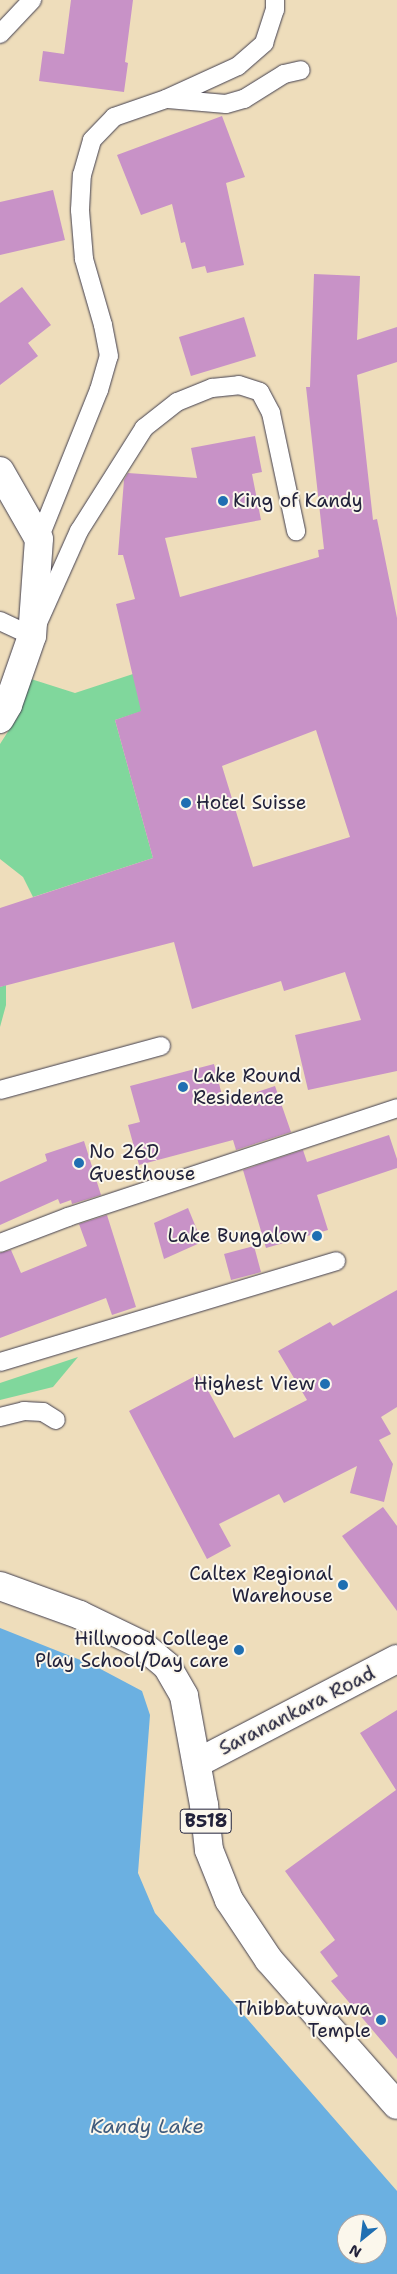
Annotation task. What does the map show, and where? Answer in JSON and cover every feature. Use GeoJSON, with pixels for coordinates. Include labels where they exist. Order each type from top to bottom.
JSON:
{"type":"FeatureCollection","features":[{"type":"Feature","properties":{"kind":"main road"},"geometry":{"type":"LineString","coordinates":[[0,471],[40,539],[32,636],[8,705],[0,719]]}},
{"type":"Feature","properties":{"kind":"main road","name":"B518"},"geometry":{"type":"LineString","coordinates":[[0,1586],[80,1615],[142,1645],[167,1666],[184,1696],[197,1763],[209,1850],[229,1900],[269,1960],[397,2105]]}},
{"type":"Feature","properties":{"kind":"main road","name":"Saranankara Road"},"geometry":{"type":"LineString","coordinates":[[197,1763],[397,1659]]}},
{"type":"Feature","properties":{"kind":"lane"},"geometry":{"type":"LineString","coordinates":[[0,34],[32,0]]}},
{"type":"Feature","properties":{"kind":"lane"},"geometry":{"type":"LineString","coordinates":[[40,539],[99,390],[109,356],[103,325],[84,259],[82,175],[92,140],[114,117],[166,99],[238,66],[264,43],[275,10],[275,0]]}},
{"type":"Feature","properties":{"kind":"lane"},"geometry":{"type":"LineString","coordinates":[[166,99],[226,104],[244,100],[284,74],[301,70]]}},
{"type":"Feature","properties":{"kind":"lane"},"geometry":{"type":"LineString","coordinates":[[0,621],[32,636],[79,531],[144,428],[177,402],[212,388],[238,385],[260,392],[271,413],[296,531]]}},
{"type":"Feature","properties":{"kind":"lane"},"geometry":{"type":"LineString","coordinates":[[0,1090],[161,1046]]}},
{"type":"Feature","properties":{"kind":"lane"},"geometry":{"type":"LineString","coordinates":[[0,1243],[68,1217],[397,1108]]}},
{"type":"Feature","properties":{"kind":"lane"},"geometry":{"type":"LineString","coordinates":[[0,1362],[336,1261]]}},
{"type":"Feature","properties":{"kind":"lane"},"geometry":{"type":"LineString","coordinates":[[0,1417],[24,1411],[43,1412],[56,1420]]}},
{"type":"Feature","properties":{"kind":"green space"},"geometry":{"type":"Polygon","coordinates":[[[133,674],[206,691],[115,720],[153,858],[33,897],[23,877],[0,859],[0,744],[18,716],[31,679],[75,693],[133,674]]]}},
{"type":"Feature","properties":{"kind":"green space"},"geometry":{"type":"Polygon","coordinates":[[[6,985],[6,1005],[0,1027],[0,987],[6,985]]]}},
{"type":"Feature","properties":{"kind":"green space"},"geometry":{"type":"Polygon","coordinates":[[[78,1357],[53,1387],[0,1400],[0,1383],[78,1357]]]}},
{"type":"Feature","properties":{"kind":"water","name":"Kandy Lake"},"geometry":{"type":"Polygon","coordinates":[[[0,1628],[93,1665],[142,1691],[150,1715],[138,1873],[155,1913],[397,2191],[397,2274],[0,2274],[0,1628]]]}},
{"type":"Feature","properties":{"kind":"building"},"geometry":{"type":"Polygon","coordinates":[[[71,0],[133,0],[125,62],[128,63],[124,92],[39,81],[43,51],[64,54],[71,0]]]}},
{"type":"Feature","properties":{"kind":"building"},"geometry":{"type":"Polygon","coordinates":[[[222,116],[245,177],[226,183],[244,265],[207,273],[205,266],[192,269],[185,242],[181,243],[172,204],[141,215],[117,155],[222,116]]]}},
{"type":"Feature","properties":{"kind":"building"},"geometry":{"type":"Polygon","coordinates":[[[53,190],[65,240],[0,255],[0,202],[53,190]]]}},
{"type":"Feature","properties":{"kind":"building"},"geometry":{"type":"Polygon","coordinates":[[[314,274],[360,276],[357,340],[397,327],[397,362],[357,375],[373,520],[377,519],[397,618],[397,1071],[308,1090],[295,1035],[361,1020],[345,972],[284,991],[281,981],[192,1009],[174,942],[0,987],[0,908],[153,858],[115,720],[141,711],[116,604],[135,599],[123,555],[118,555],[124,480],[128,473],[197,478],[191,448],[255,436],[262,472],[252,474],[261,520],[165,538],[180,597],[319,557],[318,550],[324,549],[306,387],[310,387],[314,274]],[[316,730],[222,766],[253,867],[350,837],[316,730]]]}},
{"type":"Feature","properties":{"kind":"building"},"geometry":{"type":"Polygon","coordinates":[[[22,287],[51,325],[28,343],[38,356],[0,385],[0,303],[22,287]]]}},
{"type":"Feature","properties":{"kind":"building"},"geometry":{"type":"Polygon","coordinates":[[[244,317],[256,356],[191,376],[179,337],[244,317]]]}},
{"type":"Feature","properties":{"kind":"building"},"geometry":{"type":"Polygon","coordinates":[[[214,1064],[224,1103],[275,1086],[291,1132],[236,1150],[233,1140],[139,1165],[128,1125],[140,1122],[130,1086],[214,1064]]]}},
{"type":"Feature","properties":{"kind":"building"},"geometry":{"type":"Polygon","coordinates":[[[389,1135],[397,1159],[397,1168],[317,1195],[328,1230],[266,1248],[243,1170],[303,1150],[307,1162],[389,1135]]]}},
{"type":"Feature","properties":{"kind":"building"},"geometry":{"type":"Polygon","coordinates":[[[84,1141],[101,1195],[72,1204],[71,1200],[60,1204],[58,1199],[0,1225],[0,1182],[47,1161],[45,1154],[84,1141]]]}},
{"type":"Feature","properties":{"kind":"building"},"geometry":{"type":"Polygon","coordinates":[[[188,1208],[202,1242],[164,1259],[154,1223],[188,1208]]]}},
{"type":"Feature","properties":{"kind":"building"},"geometry":{"type":"Polygon","coordinates":[[[107,1215],[136,1307],[112,1315],[106,1298],[0,1338],[0,1253],[11,1250],[21,1273],[87,1246],[79,1224],[107,1215]]]}},
{"type":"Feature","properties":{"kind":"building"},"geometry":{"type":"Polygon","coordinates":[[[254,1246],[261,1272],[231,1280],[224,1254],[254,1246]]]}},
{"type":"Feature","properties":{"kind":"building"},"geometry":{"type":"Polygon","coordinates":[[[397,1290],[397,1407],[381,1417],[391,1434],[379,1440],[393,1464],[384,1502],[350,1493],[357,1466],[284,1503],[279,1494],[219,1524],[231,1546],[207,1559],[129,1411],[199,1374],[234,1438],[307,1400],[278,1351],[330,1322],[333,1326],[397,1290]]]}},
{"type":"Feature","properties":{"kind":"building"},"geometry":{"type":"Polygon","coordinates":[[[383,1507],[397,1526],[397,1611],[342,1536],[383,1507]]]}},
{"type":"Feature","properties":{"kind":"building"},"geometry":{"type":"Polygon","coordinates":[[[397,1710],[397,2059],[331,1981],[338,1976],[320,1952],[335,1940],[285,1871],[396,1790],[360,1733],[397,1710]]]}},
{"type":"Feature","properties":{"kind":"place","name":"King of Kandy"},"geometry":{"type":"Point","coordinates":[223,501]}},
{"type":"Feature","properties":{"kind":"place","name":"Hotel Suisse"},"geometry":{"type":"Point","coordinates":[186,803]}},
{"type":"Feature","properties":{"kind":"place","name":"Lake Round Residence"},"geometry":{"type":"Point","coordinates":[183,1087]}},
{"type":"Feature","properties":{"kind":"place","name":"No 26D Guesthouse"},"geometry":{"type":"Point","coordinates":[79,1163]}},
{"type":"Feature","properties":{"kind":"place","name":"Lake Bungalow"},"geometry":{"type":"Point","coordinates":[317,1236]}},
{"type":"Feature","properties":{"kind":"place","name":"Highest View"},"geometry":{"type":"Point","coordinates":[325,1384]}},
{"type":"Feature","properties":{"kind":"place","name":"Caltex Regional Warehouse"},"geometry":{"type":"Point","coordinates":[343,1585]}},
{"type":"Feature","properties":{"kind":"place","name":"Hillwood College Play School/Day care"},"geometry":{"type":"Point","coordinates":[239,1650]}},
{"type":"Feature","properties":{"kind":"place","name":"Thibbatuwawa Temple"},"geometry":{"type":"Point","coordinates":[381,2020]}}]}
